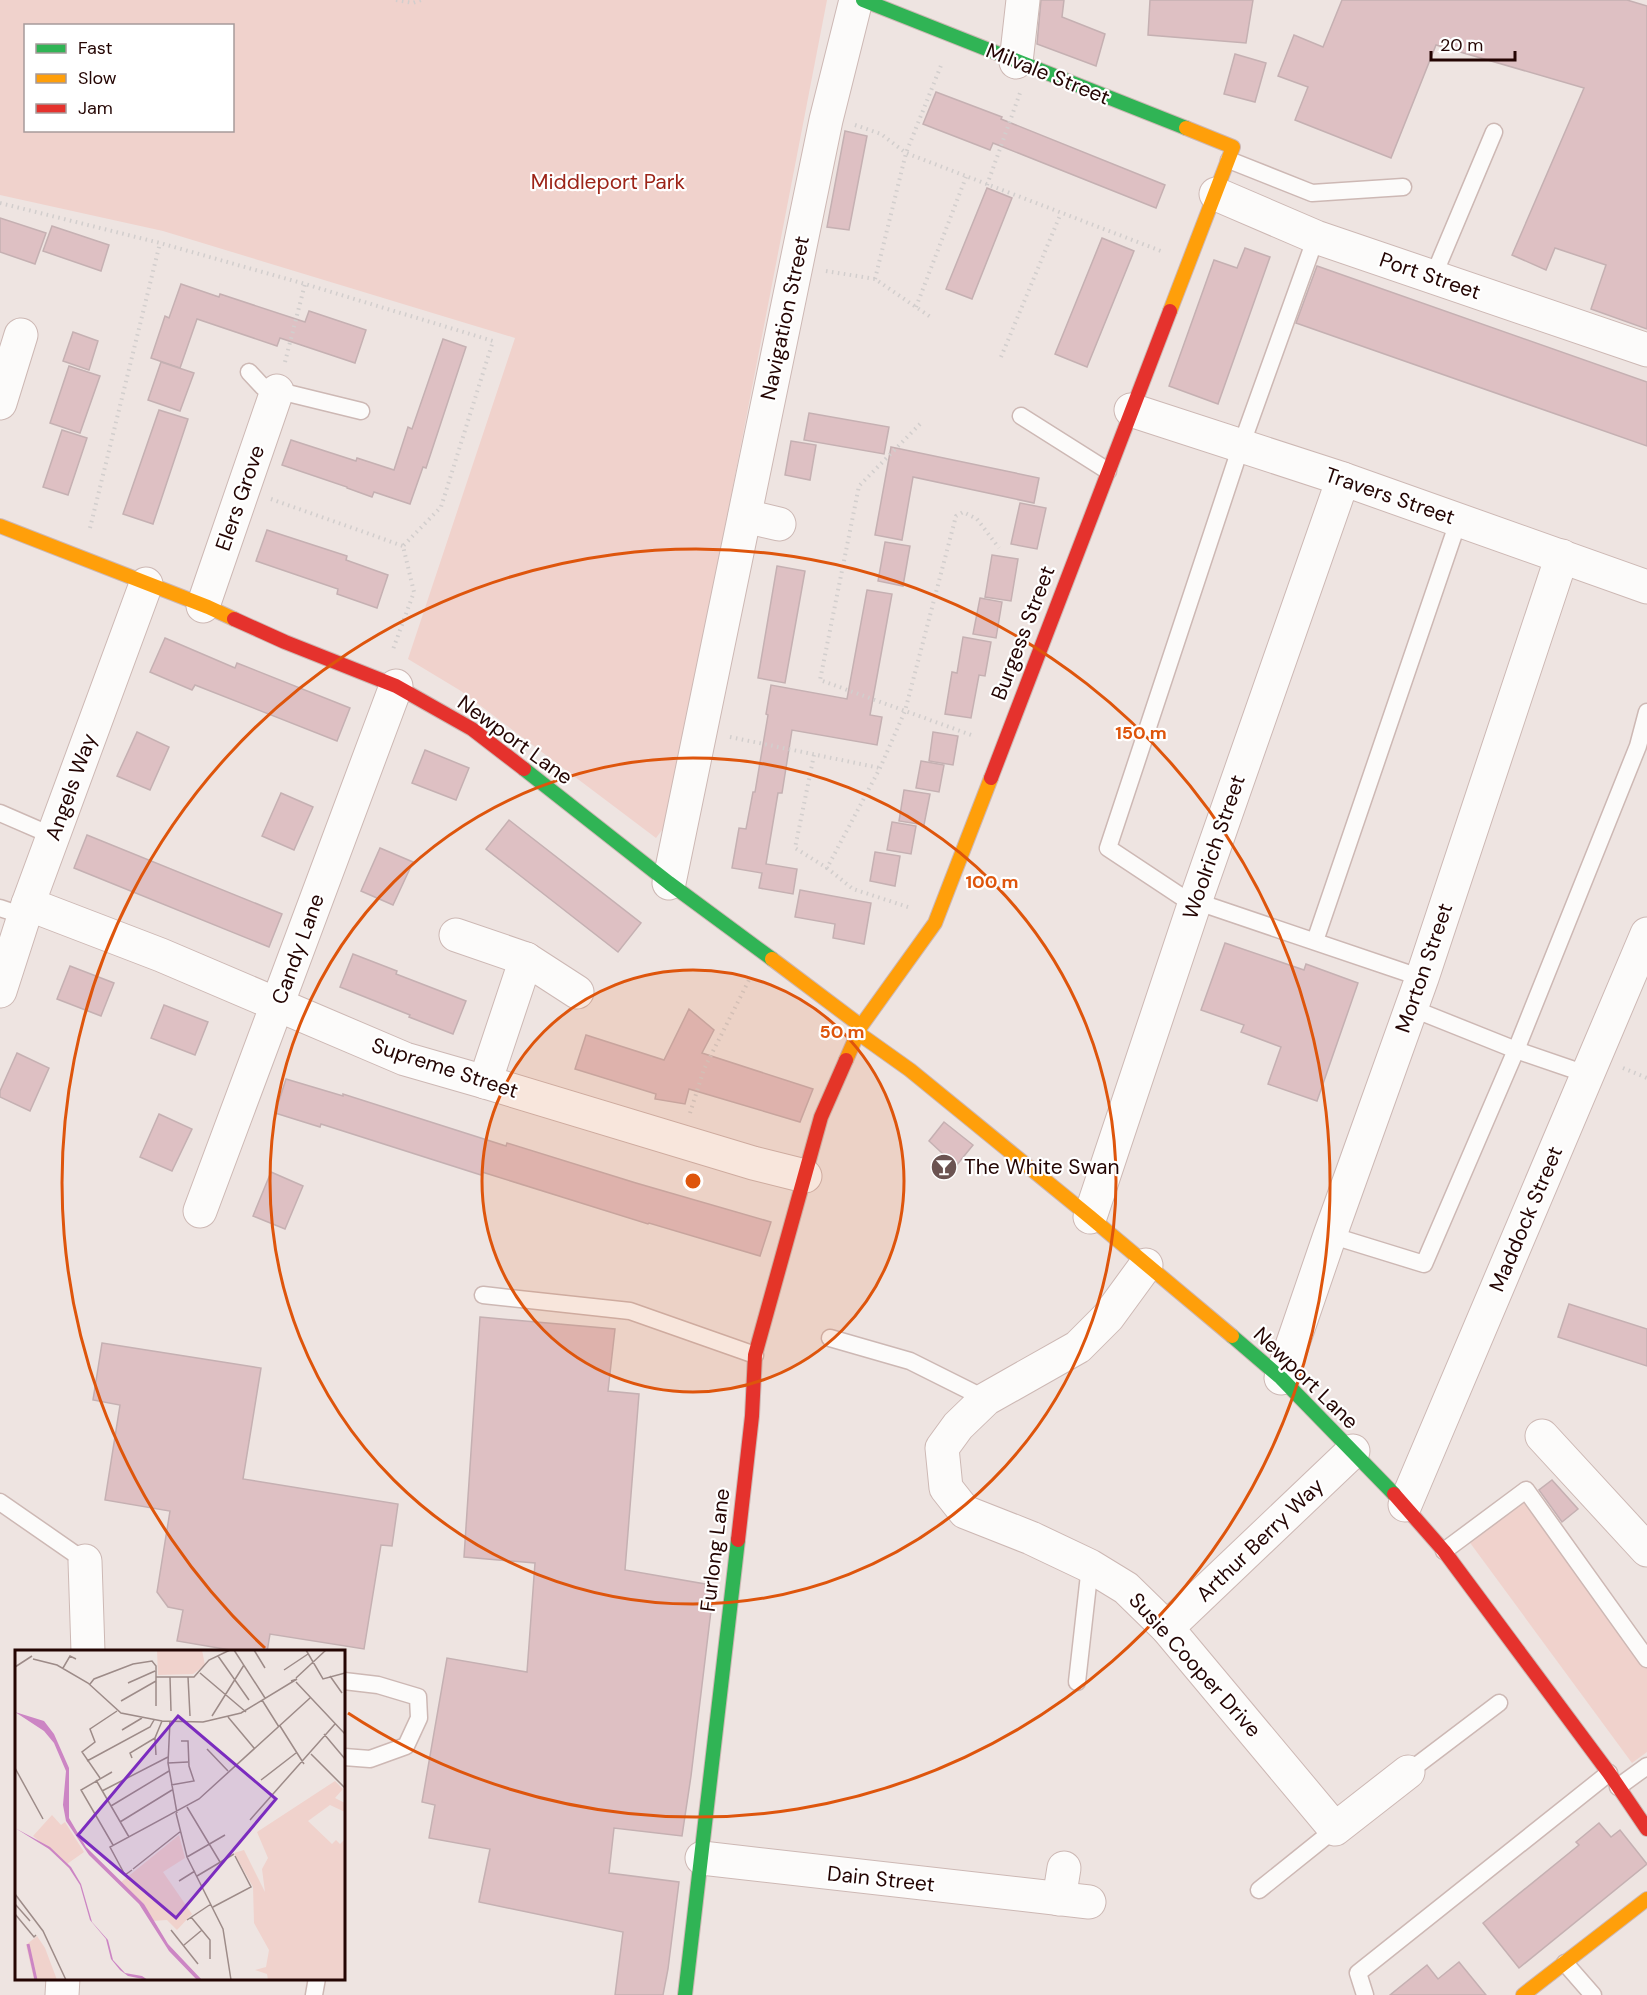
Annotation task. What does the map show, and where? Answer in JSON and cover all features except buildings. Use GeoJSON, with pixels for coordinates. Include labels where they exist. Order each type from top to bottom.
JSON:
{"type":"FeatureCollection","features":[{"type":"Feature","properties":{"kind":"street"},"geometry":{"type":"LineString","coordinates":[[827,113],[856,0]]}},
{"type":"Feature","properties":{"kind":"street","name":"Milvale Street"},"geometry":{"type":"LineString","coordinates":[[863,0],[1023,64],[1231,154]]}},
{"type":"Feature","properties":{"kind":"street"},"geometry":{"type":"LineString","coordinates":[[1023,0],[1023,64]]}},
{"type":"Feature","properties":{"kind":"street","name":"Navigation Street"},"geometry":{"type":"LineString","coordinates":[[669,883],[827,113]]}},
{"type":"Feature","properties":{"kind":"street","name":"Burgess Street"},"geometry":{"type":"LineString","coordinates":[[821,1118],[859,1030],[938,916],[1231,154]]}},
{"type":"Feature","properties":{"kind":"street","name":"Port Street"},"geometry":{"type":"LineString","coordinates":[[1216,194],[1316,237],[1647,350]]}},
{"type":"Feature","properties":{"kind":"street"},"geometry":{"type":"LineString","coordinates":[[0,404],[21,334]]}},
{"type":"Feature","properties":{"kind":"street","name":"Elers Grove"},"geometry":{"type":"LineString","coordinates":[[203,606],[277,391]]}},
{"type":"Feature","properties":{"kind":"street","name":"Travers Street"},"geometry":{"type":"LineString","coordinates":[[1131,410],[1343,479],[1647,587]]}},
{"type":"Feature","properties":{"kind":"street","name":"Woolrich Street"},"geometry":{"type":"LineString","coordinates":[[1090,1217],[1195,903],[1343,479]]}},
{"type":"Feature","properties":{"kind":"street"},"geometry":{"type":"LineString","coordinates":[[745,516],[779,524]]}},
{"type":"Feature","properties":{"kind":"street","name":"Newport Lane"},"geometry":{"type":"LineString","coordinates":[[0,526],[389,683],[472,729],[669,883],[763,952],[1090,1217],[1281,1378],[1405,1505],[1444,1551],[1614,1780],[1647,1829]]}},
{"type":"Feature","properties":{"kind":"street","name":"Morton Street"},"geometry":{"type":"LineString","coordinates":[[1281,1378],[1422,978],[1562,556]]}},
{"type":"Feature","properties":{"kind":"street","name":"Angels Way"},"geometry":{"type":"LineString","coordinates":[[0,991],[17,910],[53,836],[146,584]]}},
{"type":"Feature","properties":{"kind":"street","name":"Candy Lane"},"geometry":{"type":"LineString","coordinates":[[200,1211],[277,1005],[389,683]]}},
{"type":"Feature","properties":{"kind":"street","name":"Supreme Street"},"geometry":{"type":"LineString","coordinates":[[17,910],[161,955],[405,1059],[753,1163],[805,1176]]}},
{"type":"Feature","properties":{"kind":"street","name":"Maddock Street"},"geometry":{"type":"LineString","coordinates":[[1405,1505],[1647,934]]}},
{"type":"Feature","properties":{"kind":"street"},"geometry":{"type":"LineString","coordinates":[[456,935],[526,959],[578,992]]}},
{"type":"Feature","properties":{"kind":"street"},"geometry":{"type":"LineString","coordinates":[[485,1082],[526,959]]}},
{"type":"Feature","properties":{"kind":"street","name":"Furlong Lane"},"geometry":{"type":"LineString","coordinates":[[685,1995],[752,1416],[755,1356],[821,1118]]}},
{"type":"Feature","properties":{"kind":"street","name":"Susie Cooper Drive"},"geometry":{"type":"LineString","coordinates":[[1146,1265],[1108,1317],[1078,1347],[986,1399],[958,1426],[942,1448],[946,1488],[965,1512],[1031,1538],[1090,1566],[1126,1588],[1167,1629],[1219,1688],[1335,1829]]}},
{"type":"Feature","properties":{"kind":"street"},"geometry":{"type":"LineString","coordinates":[[1542,1436],[1647,1550]]}},
{"type":"Feature","properties":{"kind":"street","name":"Arthur Berry Way"},"geometry":{"type":"LineString","coordinates":[[1167,1629],[1353,1451]]}},
{"type":"Feature","properties":{"kind":"street"},"geometry":{"type":"LineString","coordinates":[[85,1561],[88,1650]]}},
{"type":"Feature","properties":{"kind":"street"},"geometry":{"type":"LineString","coordinates":[[1335,1829],[1408,1772]]}},
{"type":"Feature","properties":{"kind":"street","name":"Dain Street"},"geometry":{"type":"LineString","coordinates":[[702,1858],[1071,1890]]}},
{"type":"Feature","properties":{"kind":"street"},"geometry":{"type":"LineString","coordinates":[[1523,1995],[1647,1899]]}},
{"type":"Feature","properties":{"kind":"street"},"geometry":{"type":"LineString","coordinates":[[62,1995],[63,1980]]}},
{"type":"Feature","properties":{"kind":"lane"},"geometry":{"type":"LineString","coordinates":[[1433,277],[1494,132]]}},
{"type":"Feature","properties":{"kind":"lane"},"geometry":{"type":"LineString","coordinates":[[1231,154],[1312,193],[1403,187]]}},
{"type":"Feature","properties":{"kind":"lane"},"geometry":{"type":"LineString","coordinates":[[1316,237],[1241,446],[1108,848],[1195,903],[1422,978]]}},
{"type":"Feature","properties":{"kind":"lane"},"geometry":{"type":"LineString","coordinates":[[249,372],[263,387],[361,411]]}},
{"type":"Feature","properties":{"kind":"lane"},"geometry":{"type":"LineString","coordinates":[[1021,416],[1108,471]]}},
{"type":"Feature","properties":{"kind":"lane"},"geometry":{"type":"LineString","coordinates":[[1315,941],[1459,519]]}},
{"type":"Feature","properties":{"kind":"lane"},"geometry":{"type":"LineString","coordinates":[[1330,1235],[1424,1264],[1516,1050],[1638,746],[1647,711]]}},
{"type":"Feature","properties":{"kind":"lane"},"geometry":{"type":"LineString","coordinates":[[0,813],[53,836]]}},
{"type":"Feature","properties":{"kind":"lane"},"geometry":{"type":"LineString","coordinates":[[1411,1008],[1516,1050],[1586,1074]]}},
{"type":"Feature","properties":{"kind":"lane"},"geometry":{"type":"LineString","coordinates":[[483,1295],[630,1311],[755,1356]]}},
{"type":"Feature","properties":{"kind":"lane"},"geometry":{"type":"LineString","coordinates":[[830,1338],[910,1361],[986,1399]]}},
{"type":"Feature","properties":{"kind":"lane"},"geometry":{"type":"LineString","coordinates":[[1444,1551],[1526,1490],[1647,1659]]}},
{"type":"Feature","properties":{"kind":"lane"},"geometry":{"type":"LineString","coordinates":[[0,1502],[85,1561]]}},
{"type":"Feature","properties":{"kind":"lane"},"geometry":{"type":"LineString","coordinates":[[1077,1682],[1090,1566]]}},
{"type":"Feature","properties":{"kind":"lane"},"geometry":{"type":"LineString","coordinates":[[345,1681],[378,1685],[418,1698],[419,1718],[406,1746],[370,1759],[345,1757]]}},
{"type":"Feature","properties":{"kind":"lane"},"geometry":{"type":"LineString","coordinates":[[1408,1772],[1499,1703]]}},
{"type":"Feature","properties":{"kind":"lane"},"geometry":{"type":"LineString","coordinates":[[1365,1995],[1358,1973],[1614,1780],[1647,1766]]}},
{"type":"Feature","properties":{"kind":"lane"},"geometry":{"type":"LineString","coordinates":[[1259,1890],[1335,1829]]}},
{"type":"Feature","properties":{"kind":"lane"},"geometry":{"type":"LineString","coordinates":[[1565,1963],[1593,1995]]}},
{"type":"Feature","properties":{"kind":"lane"},"geometry":{"type":"LineString","coordinates":[[314,1995],[317,1980]]}},
{"type":"Feature","properties":{"kind":"path"},"geometry":{"type":"LineString","coordinates":[[396,0],[412,3],[421,0]]}},
{"type":"Feature","properties":{"kind":"path"},"geometry":{"type":"LineString","coordinates":[[874,279],[906,153],[953,36]]}},
{"type":"Feature","properties":{"kind":"path"},"geometry":{"type":"LineString","coordinates":[[987,185],[1023,64]]}},
{"type":"Feature","properties":{"kind":"path"},"geometry":{"type":"LineString","coordinates":[[827,113],[880,134],[906,153],[1189,262]]}},
{"type":"Feature","properties":{"kind":"path"},"geometry":{"type":"LineString","coordinates":[[916,307],[966,177]]}},
{"type":"Feature","properties":{"kind":"path"},"geometry":{"type":"LineString","coordinates":[[0,203],[160,243],[493,341],[441,507],[403,546]]}},
{"type":"Feature","properties":{"kind":"path"},"geometry":{"type":"LineString","coordinates":[[1001,357],[1061,213]]}},
{"type":"Feature","properties":{"kind":"path"},"geometry":{"type":"LineString","coordinates":[[82,559],[160,243]]}},
{"type":"Feature","properties":{"kind":"path"},"geometry":{"type":"LineString","coordinates":[[796,267],[874,279],[932,318]]}},
{"type":"Feature","properties":{"kind":"path"},"geometry":{"type":"LineString","coordinates":[[277,391],[305,284]]}},
{"type":"Feature","properties":{"kind":"path"},"geometry":{"type":"LineString","coordinates":[[920,424],[859,486],[820,680],[1003,746]]}},
{"type":"Feature","properties":{"kind":"path"},"geometry":{"type":"LineString","coordinates":[[242,488],[403,546]]}},
{"type":"Feature","properties":{"kind":"path"},"geometry":{"type":"LineString","coordinates":[[827,868],[879,768],[905,711],[956,516],[963,512],[977,519],[999,548]]}},
{"type":"Feature","properties":{"kind":"path"},"geometry":{"type":"LineString","coordinates":[[389,683],[414,592],[403,546]]}},
{"type":"Feature","properties":{"kind":"path"},"geometry":{"type":"LineString","coordinates":[[700,731],[879,768]]}},
{"type":"Feature","properties":{"kind":"path"},"geometry":{"type":"LineString","coordinates":[[814,755],[795,848],[827,868],[853,889],[938,916]]}},
{"type":"Feature","properties":{"kind":"path"},"geometry":{"type":"LineString","coordinates":[[681,1141],[705,1069],[763,952]]}},
{"type":"Feature","properties":{"kind":"green space","name":"Middleport Park"},"geometry":{"type":"Polygon","coordinates":[[[0,0],[827,0],[668,822],[656,838],[461,691],[408,659],[515,338],[163,231],[0,195],[0,0]]]}},
{"type":"Feature","properties":{"kind":"green space"},"geometry":{"type":"Polygon","coordinates":[[[1525,1498],[1647,1665],[1647,1752],[1632,1763],[1468,1540],[1525,1498]]]}},
{"type":"Feature","properties":{"kind":"traffic: fast"},"geometry":{"type":"LineString","coordinates":[[863,0],[1186,128]]}},
{"type":"Feature","properties":{"kind":"traffic: fast"},"geometry":{"type":"LineString","coordinates":[[524,769],[669,883],[772,959]]}},
{"type":"Feature","properties":{"kind":"traffic: fast"},"geometry":{"type":"LineString","coordinates":[[1232,1336],[1281,1378],[1394,1494]]}},
{"type":"Feature","properties":{"kind":"traffic: fast"},"geometry":{"type":"LineString","coordinates":[[685,1995],[738,1540]]}},
{"type":"Feature","properties":{"kind":"traffic: slow"},"geometry":{"type":"LineString","coordinates":[[1170,311],[1233,147],[1186,128]]}},
{"type":"Feature","properties":{"kind":"traffic: slow"},"geometry":{"type":"LineString","coordinates":[[0,526],[234,619]]}},
{"type":"Feature","properties":{"kind":"traffic: slow"},"geometry":{"type":"LineString","coordinates":[[846,1060],[861,1026],[935,923],[991,778]]}},
{"type":"Feature","properties":{"kind":"traffic: slow"},"geometry":{"type":"LineString","coordinates":[[772,959],[861,1026]]}},
{"type":"Feature","properties":{"kind":"traffic: slow"},"geometry":{"type":"LineString","coordinates":[[858,1033],[910,1070],[1232,1336]]}},
{"type":"Feature","properties":{"kind":"traffic: slow"},"geometry":{"type":"LineString","coordinates":[[1523,1995],[1647,1899]]}},
{"type":"Feature","properties":{"kind":"traffic: jam"},"geometry":{"type":"LineString","coordinates":[[991,778],[1170,311]]}},
{"type":"Feature","properties":{"kind":"traffic: jam"},"geometry":{"type":"LineString","coordinates":[[234,619],[396,686],[472,729],[524,769]]}},
{"type":"Feature","properties":{"kind":"traffic: jam"},"geometry":{"type":"LineString","coordinates":[[738,1540],[752,1416],[755,1355],[821,1117],[846,1060]]}},
{"type":"Feature","properties":{"kind":"traffic: jam"},"geometry":{"type":"LineString","coordinates":[[1394,1494],[1444,1551],[1609,1773],[1647,1829]]}},
{"type":"Feature","properties":{"kind":"place","name":"The White Swan"},"geometry":{"type":"Point","coordinates":[944,1167]}}]}
